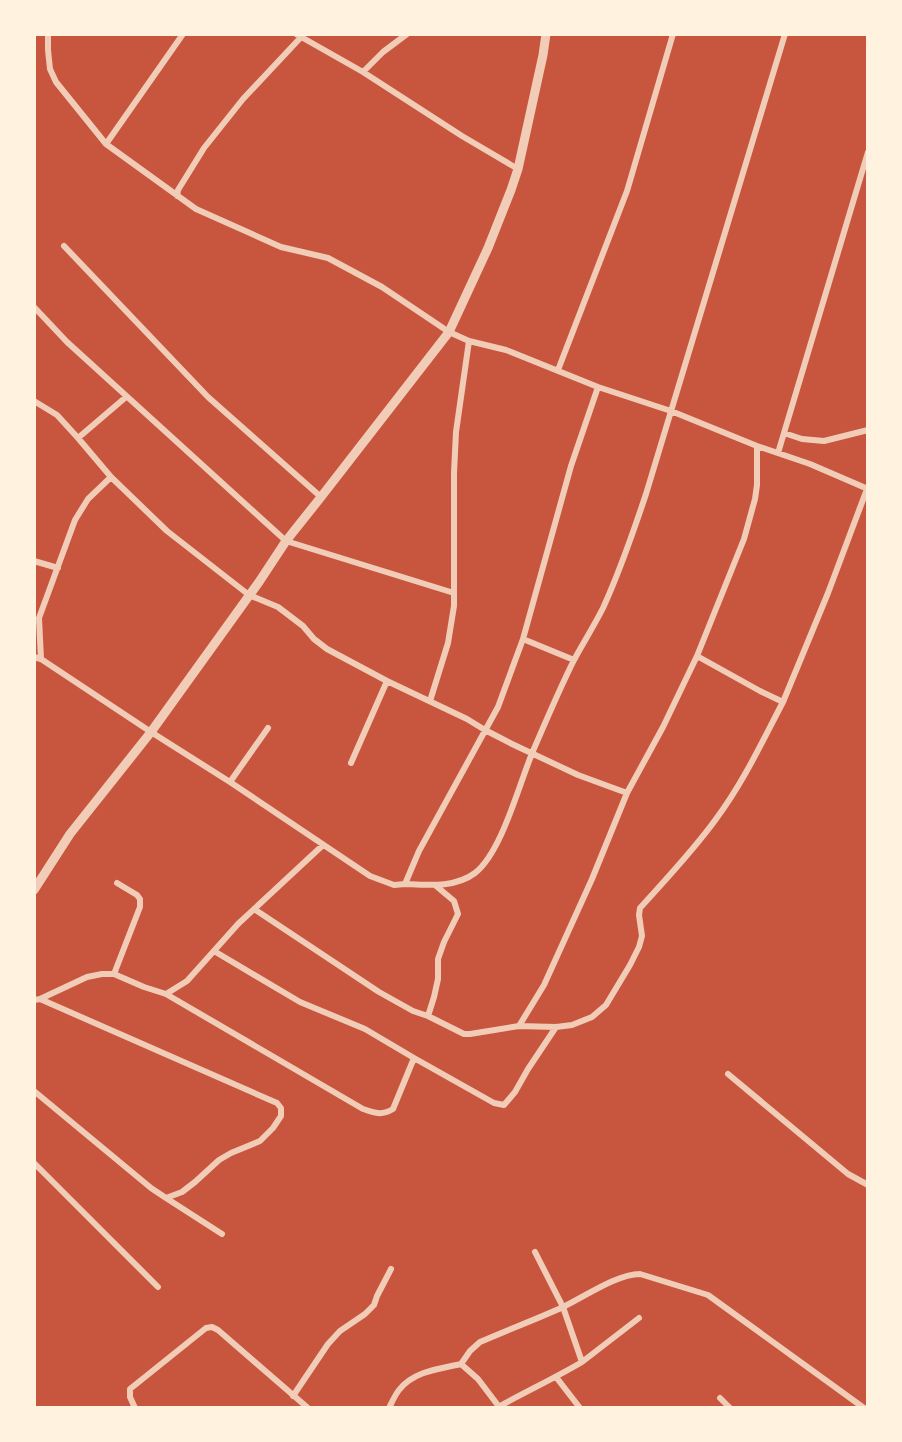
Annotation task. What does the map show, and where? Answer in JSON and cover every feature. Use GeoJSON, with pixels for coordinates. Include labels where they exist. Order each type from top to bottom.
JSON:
{"type":"FeatureCollection","features":[{"type":"Feature","properties":{"kind":"street"},"geometry":{"type":"LineString","coordinates":[[48,34],[50,69],[56,82],[106,144],[196,208],[281,248],[328,258],[382,287],[449,332],[469,341],[506,350],[598,387],[670,411],[757,446],[810,464],[867,489],[828,593],[783,702],[743,779],[685,859],[640,908],[642,936],[639,947],[606,1005],[592,1017],[572,1025],[519,1026],[478,1034],[464,1034],[413,1011],[379,992],[254,909]]}},
{"type":"Feature","properties":{"kind":"street"},"geometry":{"type":"LineString","coordinates":[[106,144],[183,34]]}},
{"type":"Feature","properties":{"kind":"street"},"geometry":{"type":"LineString","coordinates":[[363,72],[383,52],[407,34]]}},
{"type":"Feature","properties":{"kind":"street"},"geometry":{"type":"LineString","coordinates":[[34,890],[70,834],[150,732],[286,541],[449,332],[488,248],[518,169],[546,34]]}},
{"type":"Feature","properties":{"kind":"street"},"geometry":{"type":"LineString","coordinates":[[543,55],[551,34]]}},
{"type":"Feature","properties":{"kind":"street"},"geometry":{"type":"LineString","coordinates":[[558,370],[627,191],[673,34]]}},
{"type":"Feature","properties":{"kind":"street"},"geometry":{"type":"LineString","coordinates":[[111,477],[88,499],[75,520],[39,618],[38,658],[370,876],[394,885],[435,885],[454,882],[474,874],[487,862],[501,836],[532,753],[574,660],[602,609],[631,541],[784,34]]}},
{"type":"Feature","properties":{"kind":"street"},"geometry":{"type":"LineString","coordinates":[[177,196],[178,190],[204,148],[243,99],[300,36],[363,72],[518,169]]}},
{"type":"Feature","properties":{"kind":"street"},"geometry":{"type":"LineString","coordinates":[[778,453],[867,152]]}},
{"type":"Feature","properties":{"kind":"street"},"geometry":{"type":"LineString","coordinates":[[64,246],[208,397],[321,497]]}},
{"type":"Feature","properties":{"kind":"street"},"geometry":{"type":"LineString","coordinates":[[34,307],[67,342],[126,397],[286,541],[454,593]]}},
{"type":"Feature","properties":{"kind":"street"},"geometry":{"type":"LineString","coordinates":[[430,700],[448,643],[453,606],[456,432],[469,341]]}},
{"type":"Feature","properties":{"kind":"street"},"geometry":{"type":"LineString","coordinates":[[405,884],[419,852],[498,707],[523,639],[571,466],[598,387]]}},
{"type":"Feature","properties":{"kind":"street"},"geometry":{"type":"LineString","coordinates":[[78,438],[126,397]]}},
{"type":"Feature","properties":{"kind":"street"},"geometry":{"type":"LineString","coordinates":[[34,401],[57,415],[111,477],[167,531],[249,596],[278,607],[303,626],[327,649],[387,681],[467,718],[485,730],[532,753],[578,775],[627,793]]}},
{"type":"Feature","properties":{"kind":"street"},"geometry":{"type":"LineString","coordinates":[[783,433],[802,440],[824,441],[867,430]]}},
{"type":"Feature","properties":{"kind":"street"},"geometry":{"type":"LineString","coordinates":[[519,1026],[544,985],[592,879],[627,793],[663,727],[697,656],[744,539],[757,485],[757,446]]}},
{"type":"Feature","properties":{"kind":"street"},"geometry":{"type":"LineString","coordinates":[[34,561],[58,568]]}},
{"type":"Feature","properties":{"kind":"street"},"geometry":{"type":"LineString","coordinates":[[523,639],[574,660]]}},
{"type":"Feature","properties":{"kind":"street"},"geometry":{"type":"LineString","coordinates":[[697,656],[783,702]]}},
{"type":"Feature","properties":{"kind":"street"},"geometry":{"type":"LineString","coordinates":[[351,763],[387,681]]}},
{"type":"Feature","properties":{"kind":"street"},"geometry":{"type":"LineString","coordinates":[[230,782],[268,728]]}},
{"type":"Feature","properties":{"kind":"street"},"geometry":{"type":"LineString","coordinates":[[166,994],[187,981],[238,924],[323,845]]}},
{"type":"Feature","properties":{"kind":"street"},"geometry":{"type":"LineString","coordinates":[[114,974],[140,907],[140,899],[137,895],[117,883]]}},
{"type":"Feature","properties":{"kind":"street"},"geometry":{"type":"LineString","coordinates":[[428,1016],[438,979],[438,959],[459,914],[454,901],[435,885]]}},
{"type":"Feature","properties":{"kind":"street"},"geometry":{"type":"LineString","coordinates":[[214,951],[300,1002],[365,1029],[494,1102],[504,1104],[515,1092],[556,1027]]}},
{"type":"Feature","properties":{"kind":"street"},"geometry":{"type":"LineString","coordinates":[[37,1000],[87,977],[114,974],[166,994],[363,1109],[380,1114],[393,1109],[414,1058]]}},
{"type":"Feature","properties":{"kind":"street"},"geometry":{"type":"LineString","coordinates":[[37,1000],[277,1103],[281,1108],[281,1116],[260,1141],[219,1160],[182,1192],[166,1198]]}},
{"type":"Feature","properties":{"kind":"street"},"geometry":{"type":"LineString","coordinates":[[728,1074],[848,1174],[867,1185]]}},
{"type":"Feature","properties":{"kind":"street"},"geometry":{"type":"LineString","coordinates":[[34,1091],[151,1188],[222,1234]]}},
{"type":"Feature","properties":{"kind":"street"},"geometry":{"type":"LineString","coordinates":[[34,1163],[158,1287]]}},
{"type":"Feature","properties":{"kind":"street"},"geometry":{"type":"LineString","coordinates":[[535,1252],[563,1307],[582,1362]]}},
{"type":"Feature","properties":{"kind":"street"},"geometry":{"type":"LineString","coordinates":[[294,1396],[328,1344],[340,1331],[374,1305],[391,1269]]}},
{"type":"Feature","properties":{"kind":"street"},"geometry":{"type":"LineString","coordinates":[[389,1407],[399,1390],[413,1377],[428,1371],[461,1364],[480,1342],[634,1274],[654,1277],[708,1295],[864,1407]]}},
{"type":"Feature","properties":{"kind":"street"},"geometry":{"type":"LineString","coordinates":[[461,1364],[478,1379],[500,1407],[582,1362],[639,1318]]}},
{"type":"Feature","properties":{"kind":"street"},"geometry":{"type":"LineString","coordinates":[[135,1407],[130,1397],[130,1389],[206,1328],[212,1327],[308,1407]]}},
{"type":"Feature","properties":{"kind":"street"},"geometry":{"type":"LineString","coordinates":[[556,1377],[580,1407]]}},
{"type":"Feature","properties":{"kind":"street"},"geometry":{"type":"LineString","coordinates":[[720,1398],[730,1407]]}}]}
